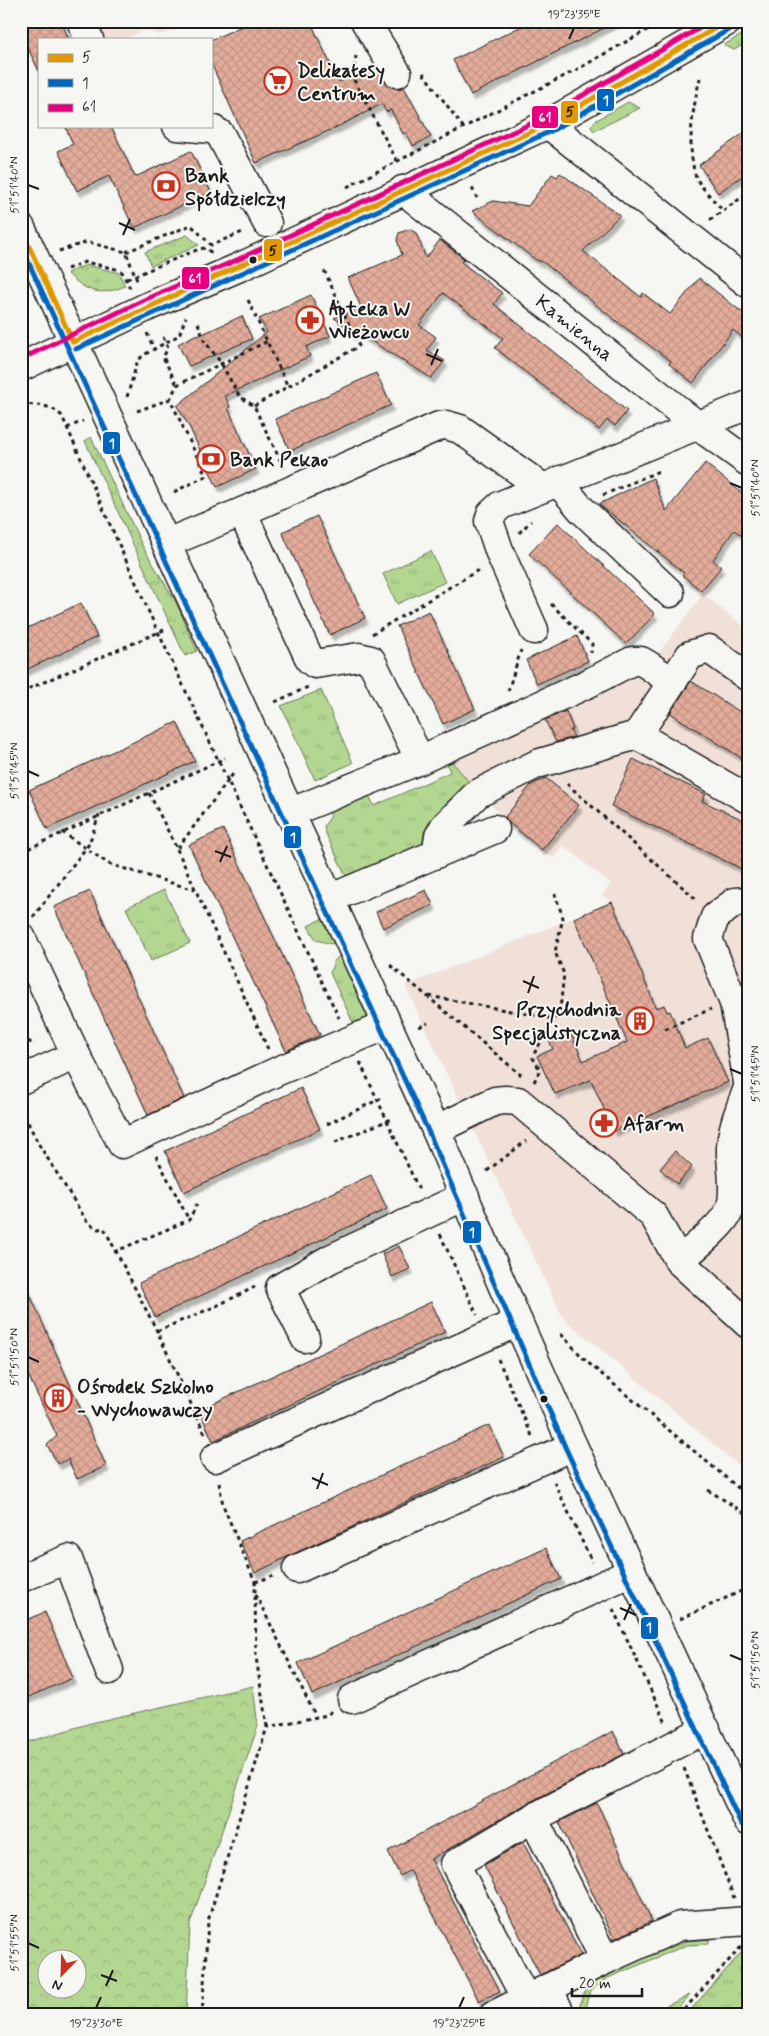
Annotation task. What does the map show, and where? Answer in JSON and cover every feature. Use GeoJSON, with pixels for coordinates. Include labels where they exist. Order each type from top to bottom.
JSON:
{"type":"FeatureCollection","features":[{"type":"Feature","properties":{"kind":"street"},"geometry":{"type":"LineString","coordinates":[[81,21],[89,38]]}},
{"type":"Feature","properties":{"kind":"street"},"geometry":{"type":"LineString","coordinates":[[365,21],[397,73]]}},
{"type":"Feature","properties":{"kind":"street"},"geometry":{"type":"LineString","coordinates":[[21,367],[548,124],[728,21]]}},
{"type":"Feature","properties":{"kind":"street"},"geometry":{"type":"LineString","coordinates":[[548,124],[581,148],[748,283]]}},
{"type":"Feature","properties":{"kind":"street"},"geometry":{"type":"LineString","coordinates":[[200,128],[212,129],[220,134],[267,223]]}},
{"type":"Feature","properties":{"kind":"street","name":"Kamienna"},"geometry":{"type":"LineString","coordinates":[[403,190],[697,425],[748,462]]}},
{"type":"Feature","properties":{"kind":"street"},"geometry":{"type":"LineString","coordinates":[[21,228],[466,1196],[518,1322],[573,1446],[748,1821]]}},
{"type":"Feature","properties":{"kind":"street"},"geometry":{"type":"LineString","coordinates":[[528,639],[490,528],[491,514],[501,505],[748,405]]}},
{"type":"Feature","properties":{"kind":"street"},"geometry":{"type":"LineString","coordinates":[[167,543],[439,426],[446,425],[460,429],[565,490],[581,508],[670,593]]}},
{"type":"Feature","properties":{"kind":"street"},"geometry":{"type":"LineString","coordinates":[[242,512],[310,660],[316,664],[358,657],[371,660],[420,760]]}},
{"type":"Feature","properties":{"kind":"street"},"geometry":{"type":"LineString","coordinates":[[436,854],[439,836],[444,827],[477,794],[537,764],[637,735],[690,655],[709,649],[748,677]]}},
{"type":"Feature","properties":{"kind":"street"},"geometry":{"type":"LineString","coordinates":[[289,813],[420,760],[588,684],[632,661],[641,661],[672,682]]}},
{"type":"Feature","properties":{"kind":"street"},"geometry":{"type":"LineString","coordinates":[[637,735],[748,799]]}},
{"type":"Feature","properties":{"kind":"street"},"geometry":{"type":"LineString","coordinates":[[329,899],[494,829]]}},
{"type":"Feature","properties":{"kind":"street"},"geometry":{"type":"LineString","coordinates":[[748,901],[735,902],[715,917],[708,939],[732,999],[740,1031],[748,1082]]}},
{"type":"Feature","properties":{"kind":"street"},"geometry":{"type":"LineString","coordinates":[[25,943],[76,1055],[122,1144],[278,1071],[387,1025]]}},
{"type":"Feature","properties":{"kind":"street"},"geometry":{"type":"LineString","coordinates":[[21,1080],[76,1055]]}},
{"type":"Feature","properties":{"kind":"street"},"geometry":{"type":"LineString","coordinates":[[679,1261],[708,1235],[731,1208],[731,1146],[748,1088]]}},
{"type":"Feature","properties":{"kind":"street"},"geometry":{"type":"LineString","coordinates":[[436,1130],[495,1101],[518,1101],[654,1216],[679,1261],[748,1324]]}},
{"type":"Feature","properties":{"kind":"street"},"geometry":{"type":"LineString","coordinates":[[304,1338],[280,1288],[330,1259],[466,1196]]}},
{"type":"Feature","properties":{"kind":"street"},"geometry":{"type":"LineString","coordinates":[[215,1458],[518,1322]]}},
{"type":"Feature","properties":{"kind":"street"},"geometry":{"type":"LineString","coordinates":[[297,1569],[573,1446]]}},
{"type":"Feature","properties":{"kind":"street"},"geometry":{"type":"LineString","coordinates":[[21,1578],[68,1559],[109,1670]]}},
{"type":"Feature","properties":{"kind":"street"},"geometry":{"type":"LineString","coordinates":[[352,1699],[632,1572]]}},
{"type":"Feature","properties":{"kind":"street"},"geometry":{"type":"LineString","coordinates":[[561,2015],[537,1994],[455,1864],[533,1818],[706,1729]]}},
{"type":"Feature","properties":{"kind":"street"},"geometry":{"type":"LineString","coordinates":[[533,1818],[605,1960]]}},
{"type":"Feature","properties":{"kind":"street"},"geometry":{"type":"LineString","coordinates":[[494,2015],[605,1960],[680,1926],[743,1912]]}},
{"type":"Feature","properties":{"kind":"path"},"geometry":{"type":"LineString","coordinates":[[446,136],[576,70],[663,21]]}},
{"type":"Feature","properties":{"kind":"path"},"geometry":{"type":"LineString","coordinates":[[357,50],[352,78],[397,161]]}},
{"type":"Feature","properties":{"kind":"path"},"geometry":{"type":"LineString","coordinates":[[700,78],[693,111],[691,143],[697,178],[722,211]]}},
{"type":"Feature","properties":{"kind":"path"},"geometry":{"type":"LineString","coordinates":[[743,196],[748,203]]}},
{"type":"Feature","properties":{"kind":"path"},"geometry":{"type":"LineString","coordinates":[[59,251],[87,242],[126,252],[139,284]]}},
{"type":"Feature","properties":{"kind":"path"},"geometry":{"type":"LineString","coordinates":[[68,269],[85,262],[116,269],[122,272],[127,279],[199,248],[205,248],[235,269]]}},
{"type":"Feature","properties":{"kind":"path"},"geometry":{"type":"LineString","coordinates":[[254,406],[359,346],[323,268]]}},
{"type":"Feature","properties":{"kind":"path"},"geometry":{"type":"LineString","coordinates":[[248,300],[288,387]]}},
{"type":"Feature","properties":{"kind":"path"},"geometry":{"type":"LineString","coordinates":[[198,323],[204,340],[222,363],[239,396],[254,406],[287,475]]}},
{"type":"Feature","properties":{"kind":"path"},"geometry":{"type":"LineString","coordinates":[[163,337],[168,348],[163,356],[176,385]]}},
{"type":"Feature","properties":{"kind":"path"},"geometry":{"type":"LineString","coordinates":[[137,411],[170,399],[176,385],[268,341]]}},
{"type":"Feature","properties":{"kind":"path"},"geometry":{"type":"LineString","coordinates":[[124,402],[129,393],[133,371],[137,362],[142,356],[154,349]]}},
{"type":"Feature","properties":{"kind":"path"},"geometry":{"type":"LineString","coordinates":[[170,399],[206,476],[174,492]]}},
{"type":"Feature","properties":{"kind":"path"},"geometry":{"type":"LineString","coordinates":[[21,404],[46,405],[56,410],[62,416],[159,632],[430,1212],[675,1744],[733,1897],[743,1912]]}},
{"type":"Feature","properties":{"kind":"path"},"geometry":{"type":"LineString","coordinates":[[369,635],[492,562],[500,553]]}},
{"type":"Feature","properties":{"kind":"path"},"geometry":{"type":"LineString","coordinates":[[21,692],[166,629]]}},
{"type":"Feature","properties":{"kind":"path"},"geometry":{"type":"LineString","coordinates":[[377,630],[381,640]]}},
{"type":"Feature","properties":{"kind":"path"},"geometry":{"type":"LineString","coordinates":[[506,698],[528,639]]}},
{"type":"Feature","properties":{"kind":"path"},"geometry":{"type":"LineString","coordinates":[[21,852],[225,758]]}},
{"type":"Feature","properties":{"kind":"path"},"geometry":{"type":"LineString","coordinates":[[177,850],[232,774]]}},
{"type":"Feature","properties":{"kind":"path"},"geometry":{"type":"LineString","coordinates":[[567,784],[715,917]]}},
{"type":"Feature","properties":{"kind":"path"},"geometry":{"type":"LineString","coordinates":[[149,793],[196,890],[278,1071]]}},
{"type":"Feature","properties":{"kind":"path"},"geometry":{"type":"LineString","coordinates":[[25,943],[86,848],[99,815]]}},
{"type":"Feature","properties":{"kind":"path"},"geometry":{"type":"LineString","coordinates":[[62,832],[109,864],[196,890]]}},
{"type":"Feature","properties":{"kind":"path"},"geometry":{"type":"LineString","coordinates":[[390,965],[532,1085],[540,1070],[534,1058],[535,1052],[560,1009],[564,974],[555,952],[564,918],[555,894]]}},
{"type":"Feature","properties":{"kind":"path"},"geometry":{"type":"LineString","coordinates":[[428,996],[554,1019]]}},
{"type":"Feature","properties":{"kind":"path"},"geometry":{"type":"LineString","coordinates":[[665,1029],[732,999]]}},
{"type":"Feature","properties":{"kind":"path"},"geometry":{"type":"LineString","coordinates":[[419,1028],[428,1023]]}},
{"type":"Feature","properties":{"kind":"path"},"geometry":{"type":"LineString","coordinates":[[326,1124],[384,1097]]}},
{"type":"Feature","properties":{"kind":"path"},"geometry":{"type":"LineString","coordinates":[[21,1108],[38,1143],[88,1223],[98,1229],[104,1228],[114,1252],[157,1331],[215,1458],[223,1505],[255,1582],[256,1657],[267,1727],[208,1921],[202,2015]]}},
{"type":"Feature","properties":{"kind":"path"},"geometry":{"type":"LineString","coordinates":[[335,1142],[394,1118]]}},
{"type":"Feature","properties":{"kind":"path"},"geometry":{"type":"LineString","coordinates":[[144,1133],[189,1220]]}},
{"type":"Feature","properties":{"kind":"path"},"geometry":{"type":"LineString","coordinates":[[114,1252],[189,1220],[197,1204]]}},
{"type":"Feature","properties":{"kind":"path"},"geometry":{"type":"LineString","coordinates":[[561,1334],[586,1361],[748,1496]]}},
{"type":"Feature","properties":{"kind":"path"},"geometry":{"type":"LineString","coordinates":[[708,1490],[748,1515]]}},
{"type":"Feature","properties":{"kind":"path"},"geometry":{"type":"LineString","coordinates":[[658,1628],[748,1588]]}},
{"type":"Feature","properties":{"kind":"path"},"geometry":{"type":"LineString","coordinates":[[255,1593],[316,1717]]}},
{"type":"Feature","properties":{"kind":"path"},"geometry":{"type":"LineString","coordinates":[[267,1727],[327,1715],[352,1699]]}},
{"type":"Feature","properties":{"kind":"path"},"geometry":{"type":"LineString","coordinates":[[679,2015],[748,1940]]}},
{"type":"Feature","properties":{"kind":"shaded area"},"geometry":{"type":"Polygon","coordinates":[[[94,21],[193,21],[173,31],[159,35],[146,30],[126,38],[102,38],[94,21]]]}},
{"type":"Feature","properties":{"kind":"shaded area"},"geometry":{"type":"Polygon","coordinates":[[[703,594],[748,630],[748,1473],[563,1318],[405,986],[612,902],[602,895],[611,884],[563,845],[553,858],[542,850],[504,818],[451,763],[544,717],[655,658],[703,594]]]}},
{"type":"Feature","properties":{"kind":"green space"},"geometry":{"type":"Polygon","coordinates":[[[748,31],[748,42],[734,50],[724,45],[748,31]]]}},
{"type":"Feature","properties":{"kind":"green space"},"geometry":{"type":"Polygon","coordinates":[[[628,102],[640,108],[594,131],[591,127],[595,121],[628,102]]]}},
{"type":"Feature","properties":{"kind":"green space"},"geometry":{"type":"Polygon","coordinates":[[[187,235],[199,245],[151,266],[145,252],[187,235]]]}},
{"type":"Feature","properties":{"kind":"green space"},"geometry":{"type":"Polygon","coordinates":[[[86,265],[119,273],[125,286],[108,291],[94,291],[81,285],[67,273],[86,265]]]}},
{"type":"Feature","properties":{"kind":"green space"},"geometry":{"type":"Polygon","coordinates":[[[91,437],[143,547],[177,604],[197,651],[185,656],[85,441],[91,437]]]}},
{"type":"Feature","properties":{"kind":"green space"},"geometry":{"type":"Polygon","coordinates":[[[431,551],[445,582],[397,604],[383,574],[431,551]]]}},
{"type":"Feature","properties":{"kind":"green space"},"geometry":{"type":"Polygon","coordinates":[[[321,690],[353,763],[315,780],[281,706],[321,690]]]}},
{"type":"Feature","properties":{"kind":"green space"},"geometry":{"type":"Polygon","coordinates":[[[447,756],[470,783],[445,808],[427,838],[420,845],[346,876],[325,832],[324,826],[331,816],[327,808],[368,793],[374,806],[450,772],[445,759],[447,756]]]}},
{"type":"Feature","properties":{"kind":"green space"},"geometry":{"type":"Polygon","coordinates":[[[164,890],[190,943],[151,961],[126,908],[164,890]]]}},
{"type":"Feature","properties":{"kind":"green space"},"geometry":{"type":"Polygon","coordinates":[[[323,918],[334,942],[332,944],[316,940],[308,926],[323,918]]]}},
{"type":"Feature","properties":{"kind":"green space"},"geometry":{"type":"Polygon","coordinates":[[[341,954],[369,1018],[356,1029],[330,973],[334,961],[341,954]]]}},
{"type":"Feature","properties":{"kind":"green space"},"geometry":{"type":"Polygon","coordinates":[[[253,1686],[258,1726],[190,1924],[186,2015],[21,2015],[21,1744],[91,1723],[253,1686]]]}},
{"type":"Feature","properties":{"kind":"green space"},"geometry":{"type":"Polygon","coordinates":[[[709,1939],[709,1944],[687,1945],[608,1978],[589,1994],[586,2004],[586,2015],[580,2015],[580,2005],[587,1986],[607,1973],[686,1941],[709,1939]]]}},
{"type":"Feature","properties":{"kind":"green space"},"geometry":{"type":"Polygon","coordinates":[[[748,1945],[748,2015],[686,2015],[748,1945]]]}},
{"type":"Feature","properties":{"kind":"green space"},"geometry":{"type":"Polygon","coordinates":[[[690,1995],[672,2015],[646,2015],[690,1995]]]}},
{"type":"Feature","properties":{"kind":"building"},"geometry":{"type":"Polygon","coordinates":[[[21,21],[61,21],[69,38],[38,38],[38,69],[21,34],[21,21]]]}},
{"type":"Feature","properties":{"kind":"building"},"geometry":{"type":"Polygon","coordinates":[[[253,21],[310,21],[339,82],[374,65],[389,86],[397,89],[404,87],[431,137],[413,146],[406,132],[403,134],[391,110],[386,112],[382,104],[337,127],[256,163],[212,65],[212,40],[253,21]]]}},
{"type":"Feature","properties":{"kind":"building"},"geometry":{"type":"Polygon","coordinates":[[[532,21],[618,21],[471,95],[453,60],[532,21]]]}},
{"type":"Feature","properties":{"kind":"building"},"geometry":{"type":"Polygon","coordinates":[[[66,128],[112,128],[135,177],[191,151],[211,192],[134,228],[109,176],[77,191],[58,151],[73,144],[66,128]]]}},
{"type":"Feature","properties":{"kind":"building"},"geometry":{"type":"Polygon","coordinates":[[[748,130],[748,172],[718,193],[699,165],[748,130]]]}},
{"type":"Feature","properties":{"kind":"building"},"geometry":{"type":"Polygon","coordinates":[[[560,173],[620,215],[583,251],[641,297],[643,293],[670,314],[699,278],[748,317],[748,342],[733,330],[693,383],[669,364],[671,361],[620,324],[543,262],[536,260],[472,211],[493,201],[528,206],[552,174],[557,177],[560,173]]]}},
{"type":"Feature","properties":{"kind":"building"},"geometry":{"type":"Polygon","coordinates":[[[410,229],[416,233],[426,258],[440,240],[464,259],[461,262],[502,293],[494,304],[627,411],[615,426],[607,420],[599,430],[495,348],[503,338],[443,293],[419,325],[436,337],[427,350],[445,361],[431,378],[334,318],[361,307],[348,278],[402,255],[397,240],[399,233],[410,229]]]}},
{"type":"Feature","properties":{"kind":"building"},"geometry":{"type":"Polygon","coordinates":[[[311,295],[330,336],[306,347],[310,356],[225,396],[230,407],[228,408],[256,469],[217,487],[189,426],[177,406],[267,332],[259,319],[311,295]]]}},
{"type":"Feature","properties":{"kind":"building"},"geometry":{"type":"Polygon","coordinates":[[[242,316],[252,339],[189,366],[178,344],[197,334],[198,336],[242,316]]]}},
{"type":"Feature","properties":{"kind":"building"},"geometry":{"type":"Polygon","coordinates":[[[376,373],[391,405],[290,451],[275,419],[376,373]]]}},
{"type":"Feature","properties":{"kind":"building"},"geometry":{"type":"Polygon","coordinates":[[[705,463],[748,498],[748,540],[734,530],[713,560],[721,567],[701,591],[682,575],[684,573],[599,504],[653,478],[666,511],[705,463]]]}},
{"type":"Feature","properties":{"kind":"building"},"geometry":{"type":"Polygon","coordinates":[[[317,516],[365,618],[330,635],[282,532],[317,516]]]}},
{"type":"Feature","properties":{"kind":"building"},"geometry":{"type":"Polygon","coordinates":[[[558,523],[655,614],[626,644],[529,554],[558,523]]]}},
{"type":"Feature","properties":{"kind":"building"},"geometry":{"type":"Polygon","coordinates":[[[81,603],[97,637],[21,672],[21,631],[81,603]]]}},
{"type":"Feature","properties":{"kind":"building"},"geometry":{"type":"Polygon","coordinates":[[[429,611],[475,709],[443,724],[397,626],[429,611]]]}},
{"type":"Feature","properties":{"kind":"building"},"geometry":{"type":"Polygon","coordinates":[[[577,636],[588,661],[537,684],[526,660],[577,636]]]}},
{"type":"Feature","properties":{"kind":"building"},"geometry":{"type":"Polygon","coordinates":[[[691,681],[748,717],[748,762],[670,713],[691,681]]]}},
{"type":"Feature","properties":{"kind":"building"},"geometry":{"type":"Polygon","coordinates":[[[566,711],[573,729],[570,731],[574,737],[556,742],[545,720],[566,711]]]}},
{"type":"Feature","properties":{"kind":"building"},"geometry":{"type":"Polygon","coordinates":[[[177,722],[195,761],[47,829],[29,790],[177,722]]]}},
{"type":"Feature","properties":{"kind":"building"},"geometry":{"type":"Polygon","coordinates":[[[633,759],[706,794],[702,801],[748,822],[748,872],[611,806],[633,759]]]}},
{"type":"Feature","properties":{"kind":"building"},"geometry":{"type":"Polygon","coordinates":[[[546,778],[579,805],[542,850],[509,823],[505,817],[531,785],[546,778]]]}},
{"type":"Feature","properties":{"kind":"building"},"geometry":{"type":"Polygon","coordinates":[[[223,829],[320,1035],[286,1051],[189,845],[223,829]]]}},
{"type":"Feature","properties":{"kind":"building"},"geometry":{"type":"Polygon","coordinates":[[[426,890],[433,905],[383,928],[376,912],[426,890]]]}},
{"type":"Feature","properties":{"kind":"building"},"geometry":{"type":"Polygon","coordinates":[[[90,891],[184,1098],[148,1115],[54,907],[90,891]]]}},
{"type":"Feature","properties":{"kind":"building","name":"Przychodnia Specjalistyczna"},"geometry":{"type":"Polygon","coordinates":[[[612,902],[656,1008],[664,1005],[667,1012],[670,1011],[685,1048],[708,1038],[728,1082],[614,1131],[591,1080],[555,1094],[537,1056],[553,1049],[549,1041],[570,1031],[583,1061],[627,1042],[574,918],[612,902]]]}},
{"type":"Feature","properties":{"kind":"building"},"geometry":{"type":"Polygon","coordinates":[[[301,1088],[320,1129],[184,1192],[165,1151],[301,1088]]]}},
{"type":"Feature","properties":{"kind":"building"},"geometry":{"type":"Polygon","coordinates":[[[675,1151],[692,1167],[677,1184],[660,1169],[675,1151]]]}},
{"type":"Feature","properties":{"kind":"building"},"geometry":{"type":"Polygon","coordinates":[[[371,1175],[387,1209],[155,1317],[139,1283],[371,1175]]]}},
{"type":"Feature","properties":{"kind":"building"},"geometry":{"type":"Polygon","coordinates":[[[399,1246],[410,1269],[392,1277],[382,1254],[399,1246]]]}},
{"type":"Feature","properties":{"kind":"building","name":"Ośrodek Szkolno - Wychowawczy"},"geometry":{"type":"Polygon","coordinates":[[[21,1274],[106,1466],[77,1479],[68,1459],[58,1464],[47,1445],[57,1436],[21,1360],[21,1274]]]}},
{"type":"Feature","properties":{"kind":"building"},"geometry":{"type":"Polygon","coordinates":[[[431,1302],[445,1332],[213,1441],[199,1410],[431,1302]]]}},
{"type":"Feature","properties":{"kind":"building"},"geometry":{"type":"Polygon","coordinates":[[[489,1425],[504,1457],[255,1573],[240,1541],[489,1425]]]}},
{"type":"Feature","properties":{"kind":"building"},"geometry":{"type":"Polygon","coordinates":[[[546,1548],[561,1579],[312,1695],[298,1663],[546,1548]]]}},
{"type":"Feature","properties":{"kind":"building"},"geometry":{"type":"Polygon","coordinates":[[[45,1612],[73,1678],[21,1700],[21,1622],[45,1612]]]}},
{"type":"Feature","properties":{"kind":"building"},"geometry":{"type":"Polygon","coordinates":[[[613,1731],[624,1754],[526,1804],[431,1859],[500,1991],[479,2001],[410,1870],[400,1876],[388,1851],[613,1731]]]}},
{"type":"Feature","properties":{"kind":"building"},"geometry":{"type":"Polygon","coordinates":[[[597,1803],[652,1921],[614,1939],[559,1822],[597,1803]]]}},
{"type":"Feature","properties":{"kind":"building"},"geometry":{"type":"Polygon","coordinates":[[[523,1842],[581,1955],[540,1975],[484,1865],[523,1842]]]}},
{"type":"Feature","properties":{"kind":"transit line","name":"61"},"geometry":{"type":"LineString","coordinates":[[21,359],[146,299],[239,259],[545,117],[712,21]]}},
{"type":"Feature","properties":{"kind":"transit line","name":"5"},"geometry":{"type":"LineString","coordinates":[[73,342],[548,124],[728,21]]}},
{"type":"Feature","properties":{"kind":"transit line","name":"1"},"geometry":{"type":"LineString","coordinates":[[76,349],[551,131],[732,28]]}},
{"type":"Feature","properties":{"kind":"transit line","name":"5"},"geometry":{"type":"LineString","coordinates":[[21,229],[73,342]]}},
{"type":"Feature","properties":{"kind":"transit line","name":"1"},"geometry":{"type":"LineString","coordinates":[[21,246],[429,1133],[566,1449],[741,1824]]}},
{"type":"Feature","properties":{"kind":"place","name":"Delikatesy Centrum"},"geometry":{"type":"Point","coordinates":[278,81]}},
{"type":"Feature","properties":{"kind":"place","name":"Bank Spółdzielczy"},"geometry":{"type":"Point","coordinates":[166,186]}},
{"type":"Feature","properties":{"kind":"place","name":"Apteka W Wieżowcu"},"geometry":{"type":"Point","coordinates":[310,320]}},
{"type":"Feature","properties":{"kind":"place","name":"Bank Pekao"},"geometry":{"type":"Point","coordinates":[211,459]}},
{"type":"Feature","properties":{"kind":"place","name":"Przychodnia Specjalistyczna"},"geometry":{"type":"Point","coordinates":[640,1021]}},
{"type":"Feature","properties":{"kind":"place","name":"Afarm"},"geometry":{"type":"Point","coordinates":[604,1123]}},
{"type":"Feature","properties":{"kind":"place","name":"Ośrodek Szkolno - Wychowawczy"},"geometry":{"type":"Point","coordinates":[58,1398]}}]}
